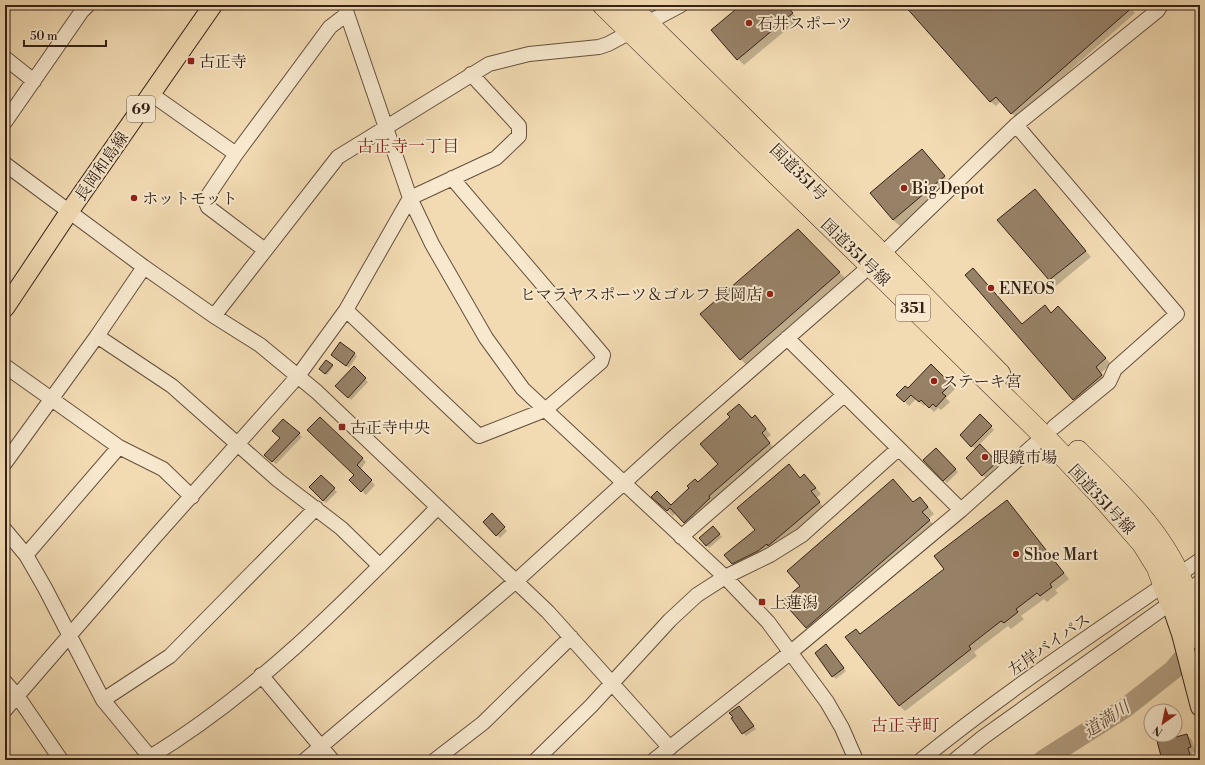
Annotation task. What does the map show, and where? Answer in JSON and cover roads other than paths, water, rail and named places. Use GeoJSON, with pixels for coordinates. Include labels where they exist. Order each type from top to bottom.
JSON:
{"type":"FeatureCollection","features":[{"type":"Feature","properties":{"kind":"highway","name":"351"},"geometry":{"type":"LineString","coordinates":[[603,5],[639,28]]}},
{"type":"Feature","properties":{"kind":"highway","name":"国道351号"},"geometry":{"type":"LineString","coordinates":[[630,5],[639,28],[1049,432],[1144,518],[1180,587]]}},
{"type":"Feature","properties":{"kind":"main road","name":"長岡和島線"},"geometry":{"type":"LineString","coordinates":[[5,308],[69,212],[212,5]]}},
{"type":"Feature","properties":{"kind":"main road"},"geometry":{"type":"LineString","coordinates":[[1180,587],[1194,620],[1200,641]]}},
{"type":"Feature","properties":{"kind":"main road"},"geometry":{"type":"LineString","coordinates":[[1180,587],[1180,634],[1200,707]]}},
{"type":"Feature","properties":{"kind":"street"},"geometry":{"type":"LineString","coordinates":[[5,122],[82,11],[88,5]]}},
{"type":"Feature","properties":{"kind":"street"},"geometry":{"type":"LineString","coordinates":[[214,316],[338,157],[489,64],[530,54],[599,47],[608,44],[681,5]]}},
{"type":"Feature","properties":{"kind":"street"},"geometry":{"type":"LineString","coordinates":[[305,760],[516,581],[623,483],[876,261],[1016,125],[1157,11],[1161,5]]}},
{"type":"Feature","properties":{"kind":"street"},"geometry":{"type":"LineString","coordinates":[[265,250],[208,207],[205,200],[236,154],[330,27],[345,10],[381,109],[385,127],[410,198],[432,244],[486,338],[523,389],[725,577],[768,622],[827,702],[842,728],[856,760]]}},
{"type":"Feature","properties":{"kind":"street"},"geometry":{"type":"LineString","coordinates":[[5,58],[34,81]]}},
{"type":"Feature","properties":{"kind":"street"},"geometry":{"type":"LineString","coordinates":[[5,710],[18,697],[69,635],[298,376],[346,310],[410,198],[496,158],[519,136],[519,126],[471,74]]}},
{"type":"Feature","properties":{"kind":"street"},"geometry":{"type":"LineString","coordinates":[[151,94],[236,154]]}},
{"type":"Feature","properties":{"kind":"street"},"geometry":{"type":"LineString","coordinates":[[654,760],[791,652],[961,510],[1049,432],[1109,382],[1115,370],[1177,314],[1016,125]]}},
{"type":"Feature","properties":{"kind":"street"},"geometry":{"type":"LineString","coordinates":[[5,164],[144,267],[214,316],[260,345],[341,413],[516,581],[571,637],[670,748]]}},
{"type":"Feature","properties":{"kind":"street"},"geometry":{"type":"LineString","coordinates":[[346,310],[479,436],[545,410],[602,362],[603,356],[452,178]]}},
{"type":"Feature","properties":{"kind":"street"},"geometry":{"type":"LineString","coordinates":[[5,462],[97,336],[144,267]]}},
{"type":"Feature","properties":{"kind":"street"},"geometry":{"type":"LineString","coordinates":[[97,336],[172,386],[278,480],[341,528],[380,566]]}},
{"type":"Feature","properties":{"kind":"street"},"geometry":{"type":"LineString","coordinates":[[787,338],[961,510]]}},
{"type":"Feature","properties":{"kind":"street"},"geometry":{"type":"LineString","coordinates":[[5,366],[119,447],[163,469],[192,497]]}},
{"type":"Feature","properties":{"kind":"street"},"geometry":{"type":"LineString","coordinates":[[681,537],[844,394]]}},
{"type":"Feature","properties":{"kind":"street"},"geometry":{"type":"LineString","coordinates":[[26,556],[119,447]]}},
{"type":"Feature","properties":{"kind":"street"},"geometry":{"type":"LineString","coordinates":[[536,760],[613,683],[670,620],[697,595],[725,577],[770,555],[802,535],[898,449]]}},
{"type":"Feature","properties":{"kind":"street"},"geometry":{"type":"LineString","coordinates":[[5,530],[26,556],[104,700],[147,759],[217,713],[327,620],[438,507]]}},
{"type":"Feature","properties":{"kind":"street"},"geometry":{"type":"LineString","coordinates":[[104,700],[170,656],[316,508]]}},
{"type":"Feature","properties":{"kind":"street","name":"左岸バイパス"},"geometry":{"type":"LineString","coordinates":[[955,760],[1180,587],[1200,560]]}},
{"type":"Feature","properties":{"kind":"street","name":"左岸バイパス"},"geometry":{"type":"LineString","coordinates":[[921,760],[962,726],[1006,695],[1180,587]]}},
{"type":"Feature","properties":{"kind":"street"},"geometry":{"type":"LineString","coordinates":[[435,760],[484,723],[571,637]]}},
{"type":"Feature","properties":{"kind":"street"},"geometry":{"type":"LineString","coordinates":[[261,675],[332,760]]}},
{"type":"Feature","properties":{"kind":"street"},"geometry":{"type":"LineString","coordinates":[[5,682],[18,697],[61,760]]}},
{"type":"Feature","properties":{"kind":"waterway","name":"道満川"},"geometry":{"type":"LineString","coordinates":[[1043,760],[1125,708],[1173,670],[1197,642]]}},
{"type":"Feature","properties":{"kind":"place","name":"石井スポーツ"},"geometry":{"type":"Point","coordinates":[749,23]}},
{"type":"Feature","properties":{"kind":"place","name":"古正寺"},"geometry":{"type":"Point","coordinates":[191,61]}},
{"type":"Feature","properties":{"kind":"place","name":"Big Depot"},"geometry":{"type":"Point","coordinates":[904,188]}},
{"type":"Feature","properties":{"kind":"place","name":"ホットモット"},"geometry":{"type":"Point","coordinates":[134,198]}},
{"type":"Feature","properties":{"kind":"place","name":"ENEOS"},"geometry":{"type":"Point","coordinates":[991,288]}},
{"type":"Feature","properties":{"kind":"place","name":"ヒマラヤスポーツ＆ゴルフ 長岡店"},"geometry":{"type":"Point","coordinates":[770,294]}},
{"type":"Feature","properties":{"kind":"place","name":"ステーキ宮"},"geometry":{"type":"Point","coordinates":[934,381]}},
{"type":"Feature","properties":{"kind":"place","name":"古正寺中央"},"geometry":{"type":"Point","coordinates":[342,427]}},
{"type":"Feature","properties":{"kind":"place","name":"眼鏡市場"},"geometry":{"type":"Point","coordinates":[985,457]}},
{"type":"Feature","properties":{"kind":"place","name":"Shoe Mart"},"geometry":{"type":"Point","coordinates":[1016,554]}},
{"type":"Feature","properties":{"kind":"place","name":"上蓮潟"},"geometry":{"type":"Point","coordinates":[762,602]}},
{"type":"Feature","properties":{"kind":"district","name":"古正寺一丁目"},"geometry":{"type":"Point","coordinates":[408,146]}},
{"type":"Feature","properties":{"kind":"district","name":"古正寺町"},"geometry":{"type":"Point","coordinates":[905,725]}}]}
